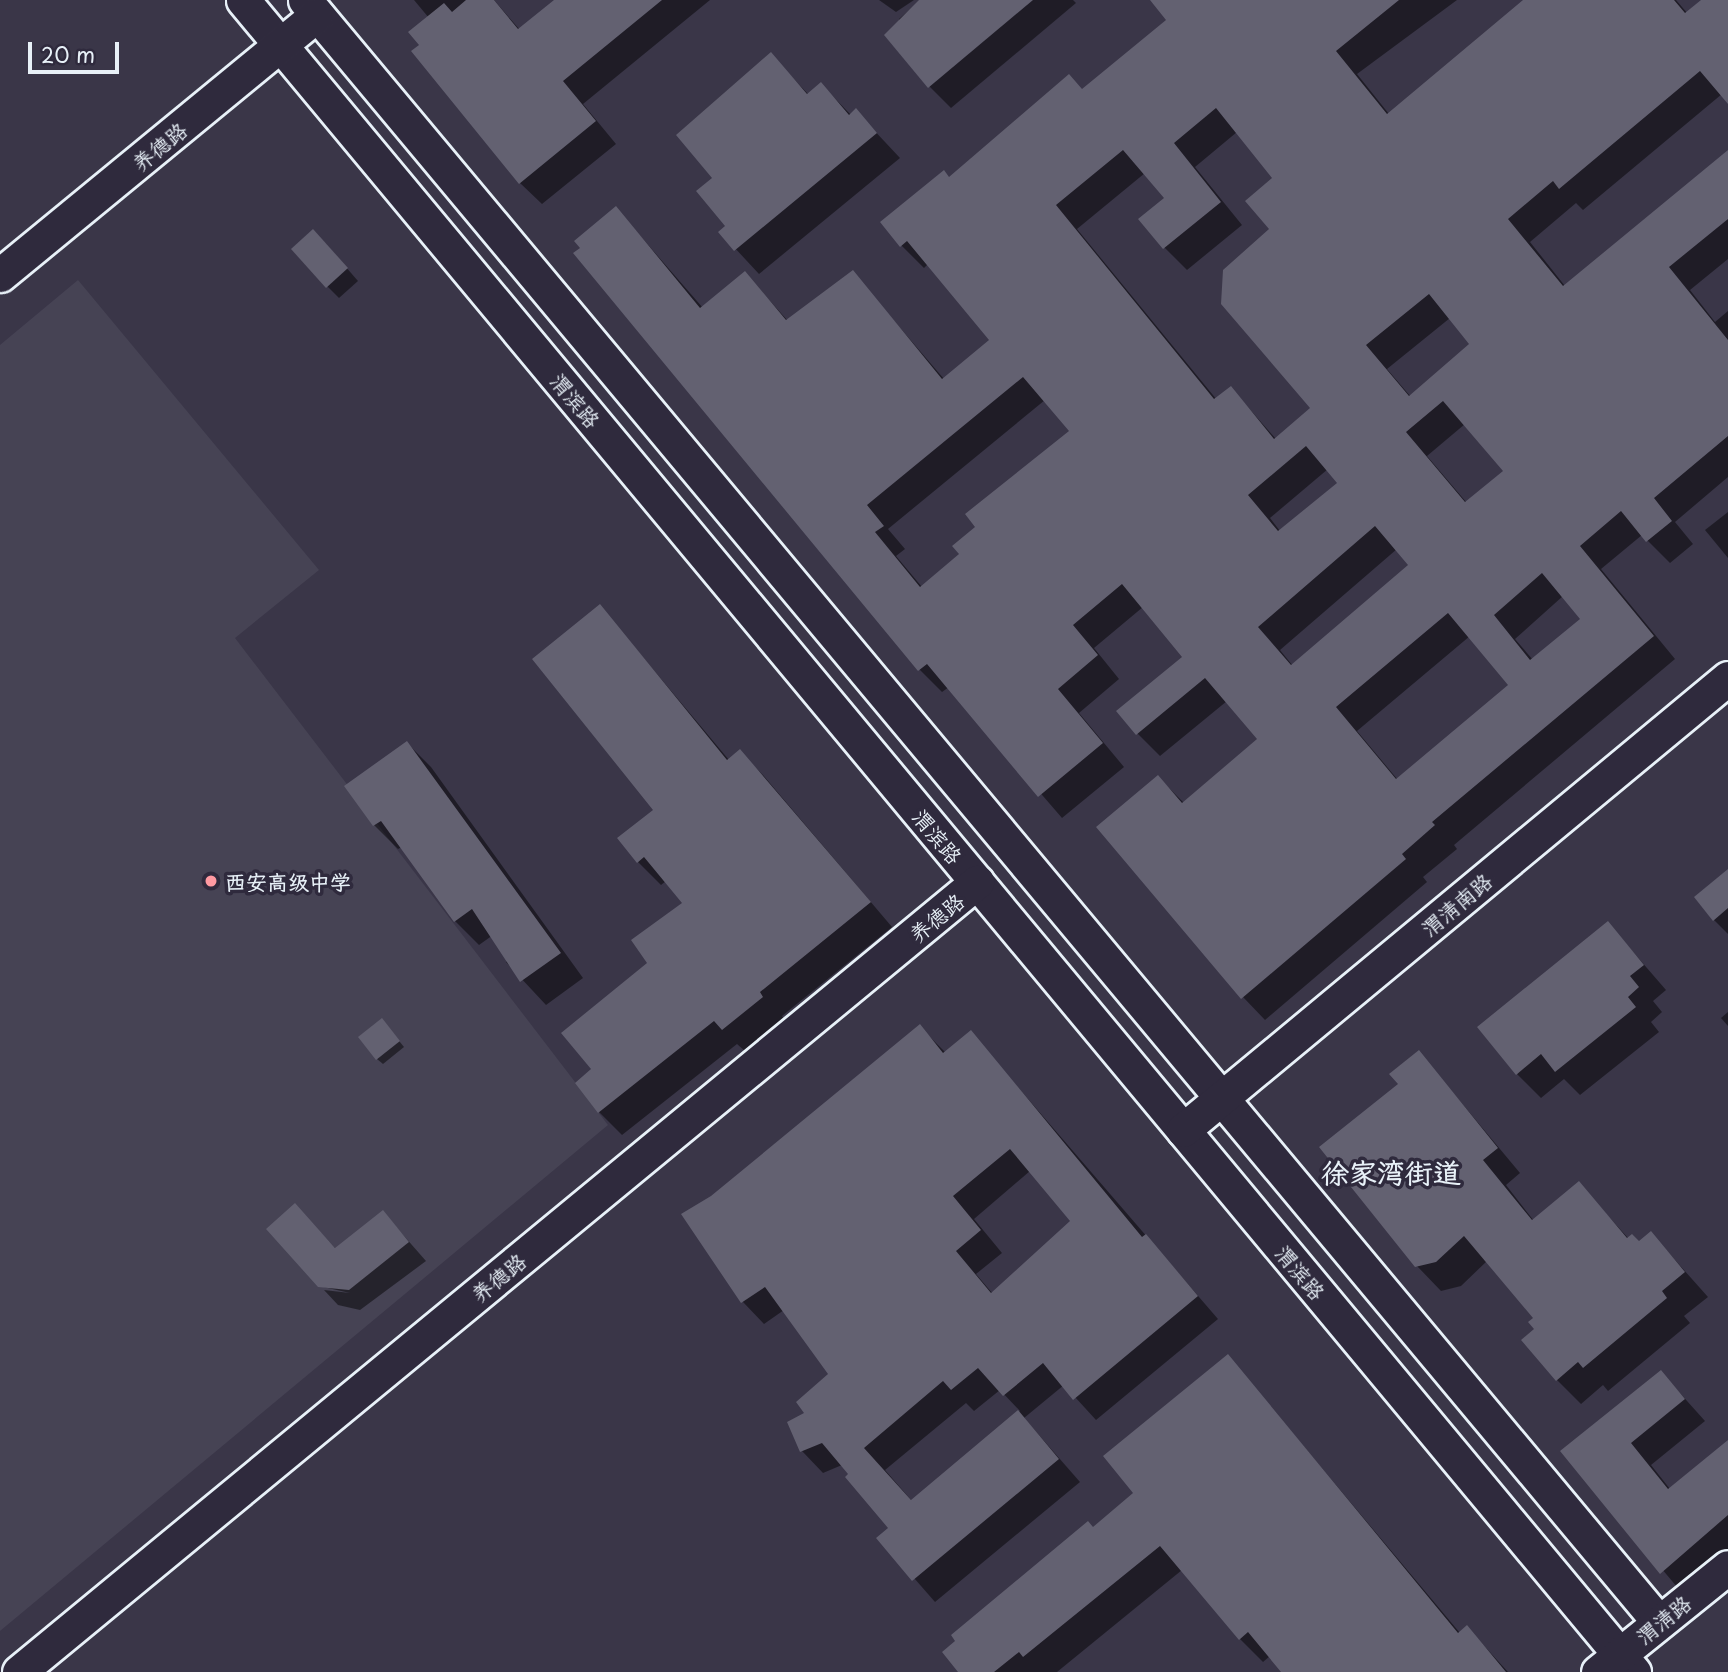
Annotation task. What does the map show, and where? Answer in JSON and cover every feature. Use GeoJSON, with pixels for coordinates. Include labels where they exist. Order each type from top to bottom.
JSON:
{"type":"FeatureCollection","features":[{"type":"Feature","properties":{"kind":"street","name":"渭滨路"},"geometry":{"type":"LineString","coordinates":[[243,0],[1183,1130],[1617,1666]]}},
{"type":"Feature","properties":{"kind":"street","name":"养德路"},"geometry":{"type":"LineString","coordinates":[[0,275],[281,46],[311,7]]}},
{"type":"Feature","properties":{"kind":"street"},"geometry":{"type":"LineString","coordinates":[[311,7],[1658,1622]]}},
{"type":"Feature","properties":{"kind":"street","name":"渭清南路"},"geometry":{"type":"LineString","coordinates":[[1183,1130],[1728,678]]}},
{"type":"Feature","properties":{"kind":"street","name":"养德路"},"geometry":{"type":"LineString","coordinates":[[19,1672],[977,883]]}},
{"type":"Feature","properties":{"kind":"street","name":"渭清路"},"geometry":{"type":"LineString","coordinates":[[1617,1666],[1658,1622],[1728,1567]]}},
{"type":"Feature","properties":{"kind":"shaded area","name":"西安高级中学"},"geometry":{"type":"Polygon","coordinates":[[[78,280],[319,570],[235,638],[608,1125],[0,1631],[0,345],[78,280]]]}},
{"type":"Feature","properties":{"kind":"building"},"geometry":{"type":"Polygon","coordinates":[[[466,0],[494,0],[518,29],[554,0],[662,0],[563,81],[596,121],[519,184],[411,51],[419,45],[408,32],[444,3],[452,12],[466,0]]]}},
{"type":"Feature","properties":{"kind":"building"},"geometry":{"type":"Polygon","coordinates":[[[919,0],[1033,0],[928,88],[884,35],[919,0]]]}},
{"type":"Feature","properties":{"kind":"building"},"geometry":{"type":"Polygon","coordinates":[[[1150,0],[1399,0],[1336,51],[1387,114],[1523,0],[1674,0],[1685,13],[1701,0],[1728,0],[1728,104],[1700,71],[1559,189],[1553,181],[1508,219],[1563,286],[1728,150],[1728,219],[1669,267],[1728,340],[1728,436],[1654,498],[1672,521],[1646,542],[1621,511],[1580,546],[1654,636],[1432,822],[1435,825],[1402,854],[1406,859],[1241,999],[1096,827],[1158,775],[1182,803],[1257,739],[1205,678],[1136,735],[1116,711],[1182,657],[1122,584],[1073,625],[1098,655],[1058,689],[1103,743],[1038,797],[927,664],[918,671],[573,253],[580,248],[574,241],[616,206],[700,308],[745,271],[786,320],[853,270],[942,379],[989,340],[907,241],[900,247],[880,222],[944,170],[949,177],[1069,74],[1082,89],[1166,20],[1150,0]],[[1216,108],[1174,143],[1221,202],[1163,249],[1138,219],[1164,198],[1123,150],[1056,205],[1214,399],[1231,386],[1274,439],[1310,408],[1221,304],[1223,270],[1269,229],[1245,201],[1272,178],[1216,108]],[[1429,294],[1366,345],[1409,396],[1469,344],[1429,294]],[[1023,377],[867,505],[884,526],[875,532],[920,587],[959,554],[952,546],[975,527],[965,514],[1069,431],[1023,377]],[[1443,401],[1406,432],[1465,502],[1503,471],[1443,401]],[[1306,446],[1248,495],[1278,531],[1337,483],[1306,446]],[[1375,526],[1258,627],[1291,665],[1408,565],[1375,526]],[[1542,573],[1494,615],[1530,660],[1580,619],[1542,573]],[[1448,613],[1336,707],[1396,779],[1508,685],[1448,613]]]}},
{"type":"Feature","properties":{"kind":"building"},"geometry":{"type":"Polygon","coordinates":[[[771,52],[807,94],[821,82],[849,115],[856,108],[877,133],[734,251],[718,232],[725,226],[696,191],[712,178],[676,135],[771,52]]]}},
{"type":"Feature","properties":{"kind":"building"},"geometry":{"type":"Polygon","coordinates":[[[313,229],[348,268],[326,288],[291,249],[313,229]]]}},
{"type":"Feature","properties":{"kind":"building"},"geometry":{"type":"Polygon","coordinates":[[[600,604],[727,760],[740,749],[871,902],[760,992],[763,997],[722,1030],[714,1021],[598,1113],[575,1083],[591,1069],[561,1033],[647,963],[631,940],[682,903],[644,857],[637,863],[617,838],[653,810],[532,659],[600,604]]]}},
{"type":"Feature","properties":{"kind":"building"},"geometry":{"type":"Polygon","coordinates":[[[407,741],[561,953],[520,982],[472,909],[454,922],[381,821],[373,826],[344,786],[407,741]]]}},
{"type":"Feature","properties":{"kind":"building"},"geometry":{"type":"Polygon","coordinates":[[[1728,869],[1728,908],[1713,921],[1694,897],[1728,869]]]}},
{"type":"Feature","properties":{"kind":"building"},"geometry":{"type":"Polygon","coordinates":[[[1608,921],[1644,965],[1630,976],[1639,987],[1628,997],[1636,1007],[1555,1072],[1541,1054],[1516,1075],[1477,1027],[1608,921]]]}},
{"type":"Feature","properties":{"kind":"building"},"geometry":{"type":"Polygon","coordinates":[[[382,1018],[400,1041],[376,1060],[358,1037],[382,1018]]]}},
{"type":"Feature","properties":{"kind":"building"},"geometry":{"type":"Polygon","coordinates":[[[920,1024],[943,1053],[971,1030],[1142,1237],[1146,1234],[1198,1296],[1073,1400],[1043,1363],[1003,1396],[978,1368],[951,1390],[943,1381],[864,1448],[911,1500],[1018,1410],[1059,1459],[912,1581],[876,1538],[888,1528],[845,1477],[848,1474],[822,1443],[800,1452],[787,1422],[804,1413],[796,1402],[828,1374],[765,1287],[741,1303],[681,1214],[711,1196],[920,1024]],[[1010,1149],[953,1196],[981,1230],[956,1251],[991,1293],[1070,1221],[1010,1149]]]}},
{"type":"Feature","properties":{"kind":"building"},"geometry":{"type":"Polygon","coordinates":[[[1419,1050],[1498,1148],[1483,1160],[1532,1220],[1579,1181],[1627,1238],[1632,1234],[1639,1241],[1651,1231],[1685,1272],[1662,1291],[1667,1298],[1583,1368],[1578,1362],[1556,1381],[1521,1340],[1534,1329],[1528,1322],[1533,1318],[1464,1236],[1436,1262],[1415,1267],[1319,1147],[1398,1084],[1389,1074],[1419,1050]]]}},
{"type":"Feature","properties":{"kind":"building"},"geometry":{"type":"Polygon","coordinates":[[[295,1203],[335,1248],[383,1210],[409,1242],[349,1290],[318,1287],[266,1229],[295,1203]]]}},
{"type":"Feature","properties":{"kind":"building"},"geometry":{"type":"Polygon","coordinates":[[[1228,1354],[1458,1633],[1467,1625],[1506,1672],[1281,1672],[1248,1632],[1239,1640],[1160,1546],[1023,1657],[1019,1652],[994,1672],[958,1672],[942,1652],[955,1641],[951,1635],[1088,1521],[1093,1527],[1133,1493],[1103,1456],[1228,1354]]]}},
{"type":"Feature","properties":{"kind":"building"},"geometry":{"type":"Polygon","coordinates":[[[1661,1370],[1685,1399],[1631,1443],[1668,1489],[1728,1440],[1728,1515],[1660,1574],[1560,1451],[1661,1370]]]}},
{"type":"Feature","properties":{"kind":"place","name":"西安高级中学"},"geometry":{"type":"Point","coordinates":[211,881]}},
{"type":"Feature","properties":{"kind":"district","name":"徐家湾街道"},"geometry":{"type":"Point","coordinates":[1391,1172]}}]}
